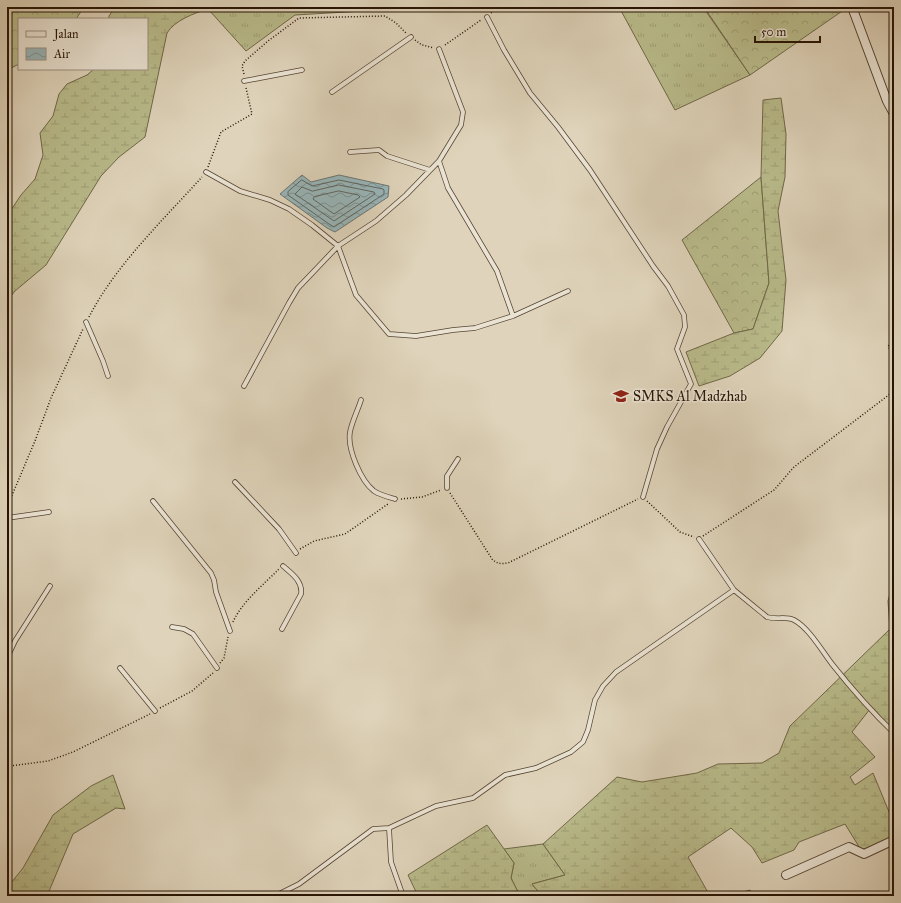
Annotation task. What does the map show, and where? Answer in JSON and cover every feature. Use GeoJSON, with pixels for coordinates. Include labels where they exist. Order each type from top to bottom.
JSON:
{"type":"FeatureCollection","features":[{"type":"Feature","properties":{"kind":"street"},"geometry":{"type":"LineString","coordinates":[[852,7],[887,101],[894,114]]}},
{"type":"Feature","properties":{"kind":"street"},"geometry":{"type":"LineString","coordinates":[[786,875],[849,846],[864,854],[894,840]]}},
{"type":"Feature","properties":{"kind":"lane"},"geometry":{"type":"LineString","coordinates":[[487,17],[504,50],[530,93],[590,170],[653,266],[668,286],[684,315],[685,327],[677,349],[691,384],[667,427],[657,449],[642,497]]}},
{"type":"Feature","properties":{"kind":"lane"},"geometry":{"type":"LineString","coordinates":[[332,92],[411,37]]}},
{"type":"Feature","properties":{"kind":"lane"},"geometry":{"type":"LineString","coordinates":[[244,386],[298,288],[338,246],[376,221],[406,195],[439,161],[461,125],[463,112],[439,48]]}},
{"type":"Feature","properties":{"kind":"lane"},"geometry":{"type":"LineString","coordinates":[[244,81],[302,70]]}},
{"type":"Feature","properties":{"kind":"lane"},"geometry":{"type":"LineString","coordinates":[[350,152],[379,150],[387,156],[430,170]]}},
{"type":"Feature","properties":{"kind":"lane"},"geometry":{"type":"LineString","coordinates":[[439,161],[448,188],[497,270],[513,316]]}},
{"type":"Feature","properties":{"kind":"lane"},"geometry":{"type":"LineString","coordinates":[[206,172],[240,191],[270,200],[289,208],[338,246],[356,295],[388,334],[416,336],[475,328],[513,316],[568,291]]}},
{"type":"Feature","properties":{"kind":"lane"},"geometry":{"type":"LineString","coordinates":[[86,322],[103,360],[108,376]]}},
{"type":"Feature","properties":{"kind":"lane"},"geometry":{"type":"LineString","coordinates":[[362,400],[350,433],[352,451],[358,470],[375,492],[395,499]]}},
{"type":"Feature","properties":{"kind":"lane"},"geometry":{"type":"LineString","coordinates":[[447,488],[447,476],[458,459]]}},
{"type":"Feature","properties":{"kind":"lane"},"geometry":{"type":"LineString","coordinates":[[235,482],[278,529],[296,553]]}},
{"type":"Feature","properties":{"kind":"lane"},"geometry":{"type":"LineString","coordinates":[[153,501],[211,573],[230,631]]}},
{"type":"Feature","properties":{"kind":"lane"},"geometry":{"type":"LineString","coordinates":[[7,518],[49,512]]}},
{"type":"Feature","properties":{"kind":"lane"},"geometry":{"type":"LineString","coordinates":[[698,539],[734,590],[767,617],[773,619],[788,618],[796,621],[805,629],[874,714],[894,733]]}},
{"type":"Feature","properties":{"kind":"lane"},"geometry":{"type":"LineString","coordinates":[[282,629],[301,594],[298,580],[283,566]]}},
{"type":"Feature","properties":{"kind":"lane"},"geometry":{"type":"LineString","coordinates":[[7,658],[15,641],[50,586]]}},
{"type":"Feature","properties":{"kind":"lane"},"geometry":{"type":"LineString","coordinates":[[274,896],[299,884],[373,829],[389,828],[436,806],[473,798],[505,775],[536,768],[571,752],[583,742],[588,730],[595,700],[602,686],[616,672],[734,590]]}},
{"type":"Feature","properties":{"kind":"lane"},"geometry":{"type":"LineString","coordinates":[[172,627],[184,629],[193,634],[217,668]]}},
{"type":"Feature","properties":{"kind":"lane"},"geometry":{"type":"LineString","coordinates":[[120,668],[155,711]]}},
{"type":"Feature","properties":{"kind":"lane"},"geometry":{"type":"LineString","coordinates":[[389,828],[392,862],[404,896]]}},
{"type":"Feature","properties":{"kind":"path"},"geometry":{"type":"LineString","coordinates":[[7,507],[35,441],[51,398],[97,300],[128,259],[206,172],[221,132],[252,114],[242,66],[245,61],[268,41],[299,18],[385,16],[396,23],[422,45],[439,48],[487,17],[499,7]]}},
{"type":"Feature","properties":{"kind":"path"},"geometry":{"type":"LineString","coordinates":[[894,342],[888,346],[894,358]]}},
{"type":"Feature","properties":{"kind":"path"},"geometry":{"type":"LineString","coordinates":[[447,488],[492,559],[502,564],[508,563],[642,497],[680,532],[698,539],[774,490],[794,467],[894,391]]}},
{"type":"Feature","properties":{"kind":"path"},"geometry":{"type":"LineString","coordinates":[[7,740],[10,766],[7,771]]}},
{"type":"Feature","properties":{"kind":"green space"},"geometry":{"type":"Polygon","coordinates":[[[7,7],[84,7],[77,18],[18,18],[18,64],[7,70],[7,7]]]}},
{"type":"Feature","properties":{"kind":"green space"},"geometry":{"type":"Polygon","coordinates":[[[115,7],[208,7],[208,9],[179,21],[167,33],[145,137],[119,157],[101,176],[46,265],[15,291],[7,301],[7,216],[21,195],[35,179],[43,155],[40,133],[53,116],[59,94],[67,84],[87,75],[93,70],[148,70],[148,18],[109,18],[115,7]]]}},
{"type":"Feature","properties":{"kind":"green space"},"geometry":{"type":"Polygon","coordinates":[[[208,7],[382,7],[380,10],[295,15],[246,51],[208,9],[208,7]]]}},
{"type":"Feature","properties":{"kind":"green space"},"geometry":{"type":"Polygon","coordinates":[[[619,7],[703,7],[750,75],[675,110],[619,7]]]}},
{"type":"Feature","properties":{"kind":"green space"},"geometry":{"type":"Polygon","coordinates":[[[704,7],[848,7],[750,75],[704,7]]]}},
{"type":"Feature","properties":{"kind":"green space"},"geometry":{"type":"Polygon","coordinates":[[[781,98],[786,134],[785,177],[778,211],[786,280],[782,331],[760,358],[730,376],[699,386],[686,352],[734,333],[753,329],[769,283],[761,177],[763,100],[781,98]]]}},
{"type":"Feature","properties":{"kind":"green space"},"geometry":{"type":"Polygon","coordinates":[[[761,177],[769,283],[753,329],[734,333],[682,240],[761,177]]]}},
{"type":"Feature","properties":{"kind":"green space"},"geometry":{"type":"Polygon","coordinates":[[[894,578],[894,729],[870,709],[852,732],[875,757],[850,777],[855,785],[873,773],[894,824],[894,838],[861,850],[845,824],[799,842],[794,850],[762,863],[752,847],[731,828],[688,857],[710,896],[542,896],[532,884],[565,875],[543,844],[617,777],[642,782],[697,773],[718,764],[762,763],[779,753],[790,726],[890,629],[888,601],[894,578]]]}},
{"type":"Feature","properties":{"kind":"green space"},"geometry":{"type":"Polygon","coordinates":[[[113,775],[125,809],[116,808],[73,834],[47,896],[7,896],[7,888],[23,868],[53,815],[91,786],[113,775]]]}},
{"type":"Feature","properties":{"kind":"green space"},"geometry":{"type":"Polygon","coordinates":[[[487,825],[514,863],[511,878],[520,896],[418,896],[408,875],[487,825]]]}},
{"type":"Feature","properties":{"kind":"green space"},"geometry":{"type":"Polygon","coordinates":[[[543,844],[565,875],[532,884],[542,896],[520,896],[511,878],[514,863],[504,849],[543,844]]]}},
{"type":"Feature","properties":{"kind":"green space"},"geometry":{"type":"Polygon","coordinates":[[[750,890],[756,896],[728,896],[750,890]]]}},
{"type":"Feature","properties":{"kind":"water"},"geometry":{"type":"Polygon","coordinates":[[[302,175],[311,182],[339,175],[389,186],[388,197],[335,232],[327,228],[280,194],[302,175]]]}},
{"type":"Feature","properties":{"kind":"place","name":"SMKS Al Madzhab"},"geometry":{"type":"Point","coordinates":[621,396]}}]}
